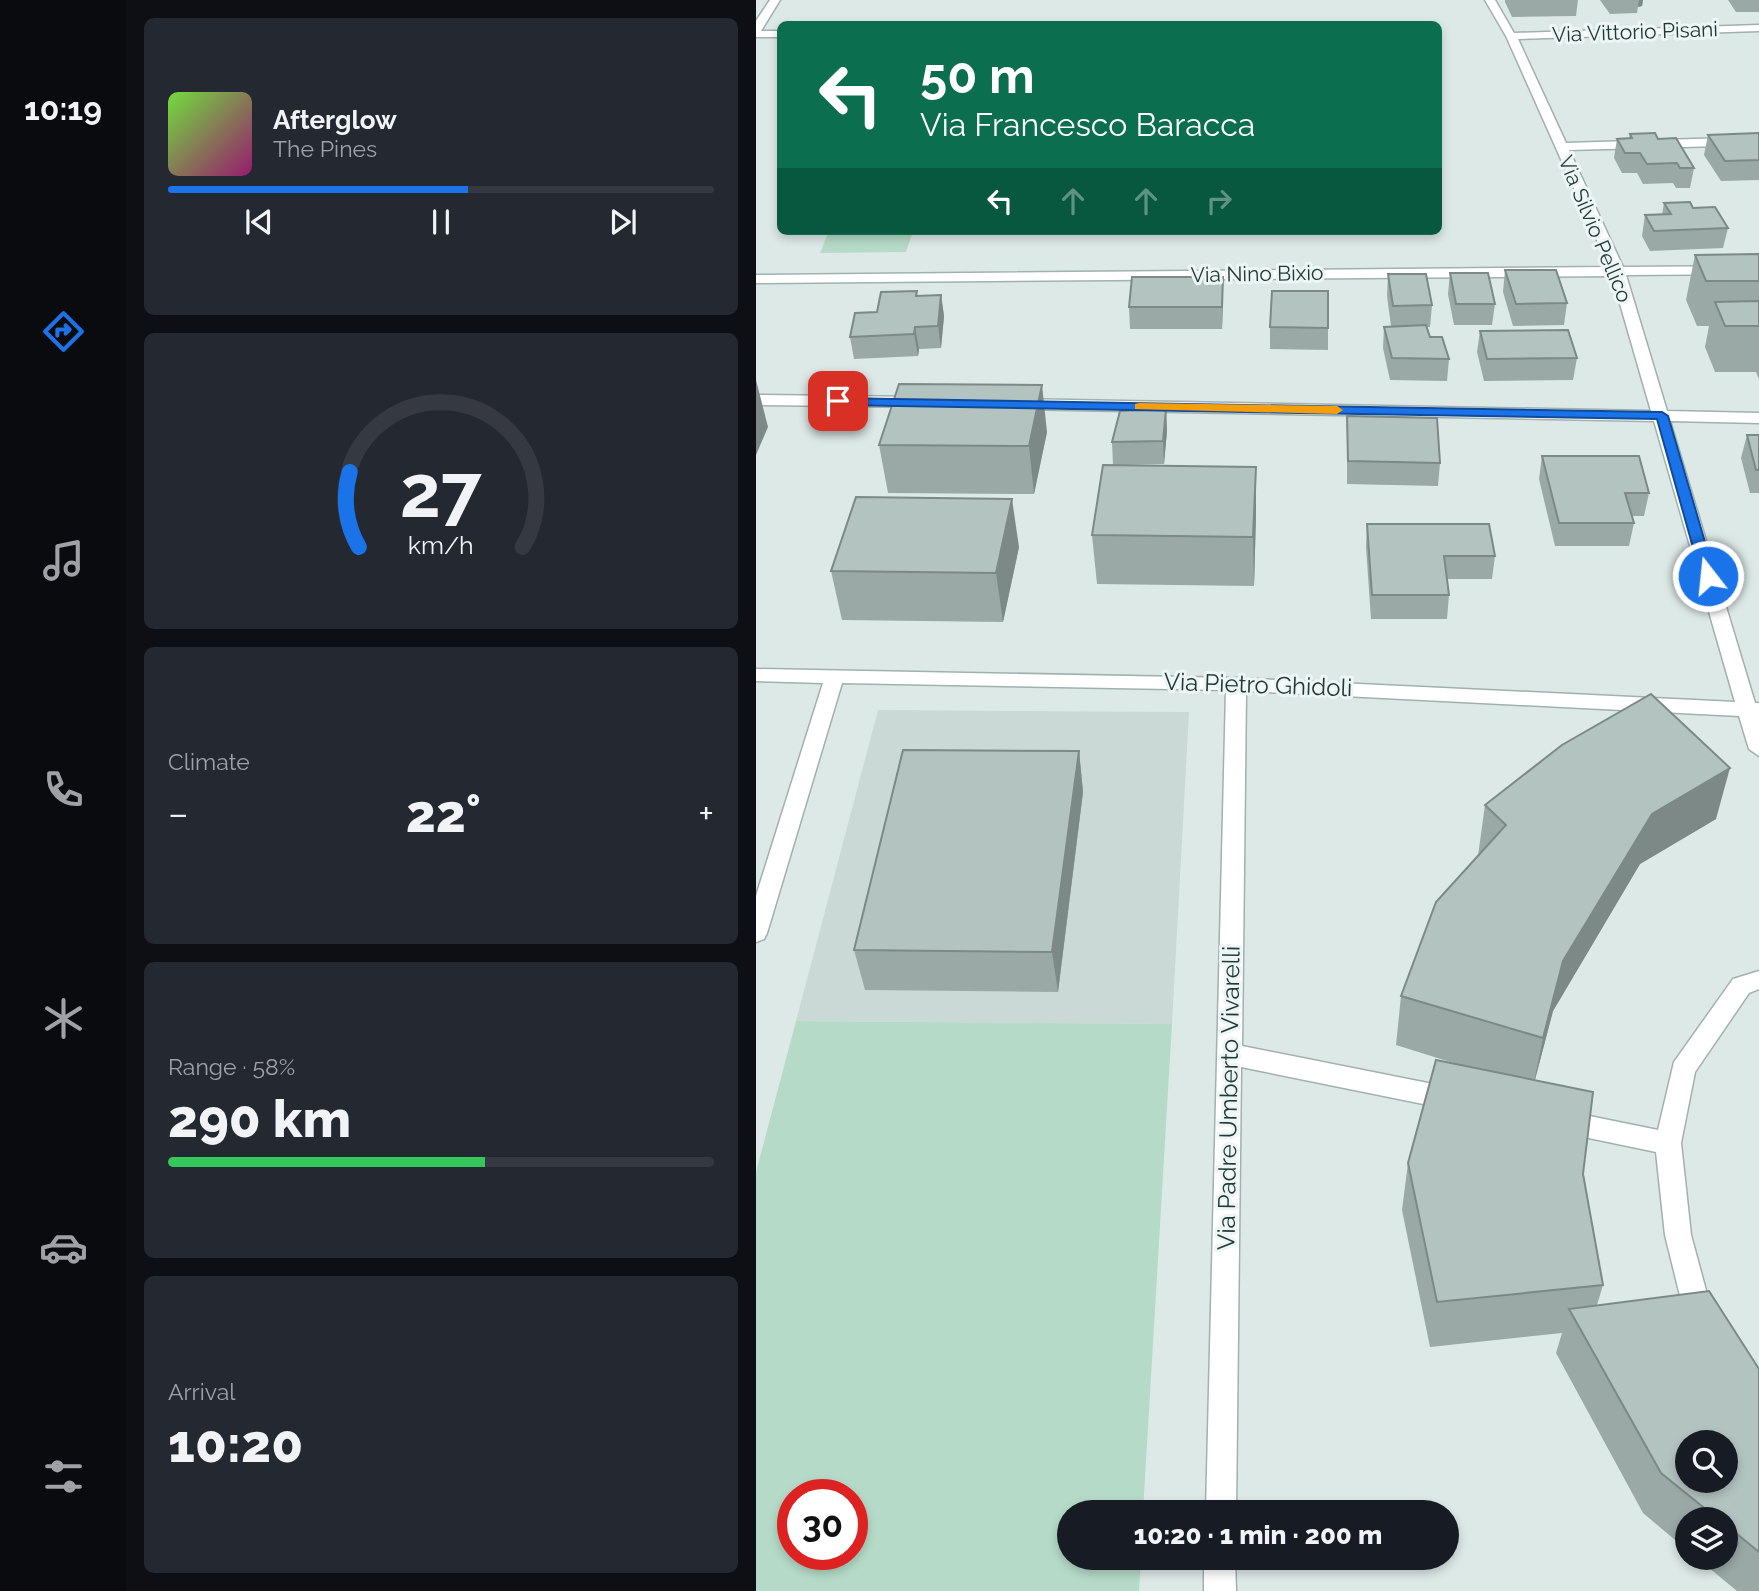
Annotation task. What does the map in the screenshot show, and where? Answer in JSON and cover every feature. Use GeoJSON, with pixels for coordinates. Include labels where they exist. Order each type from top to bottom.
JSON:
{"type":"FeatureCollection","features":[{"type":"Feature","properties":{"kind":"street"},"geometry":{"type":"LineString","coordinates":[[775,0],[756,32],[777,34]]}},
{"type":"Feature","properties":{"kind":"street","name":"Via Silvio Pellico"},"geometry":{"type":"LineString","coordinates":[[1490,0],[1511,36],[1617,270],[1752,710],[1759,750]]}},
{"type":"Feature","properties":{"kind":"street","name":"Via Vittorio Pisani"},"geometry":{"type":"LineString","coordinates":[[1511,36],[1759,27]]}},
{"type":"Feature","properties":{"kind":"street"},"geometry":{"type":"LineString","coordinates":[[1561,147],[1759,141]]}},
{"type":"Feature","properties":{"kind":"street","name":"Via Nino Bixio"},"geometry":{"type":"LineString","coordinates":[[756,279],[1759,270]]}},
{"type":"Feature","properties":{"kind":"street"},"geometry":{"type":"LineString","coordinates":[[756,400],[937,403]]}},
{"type":"Feature","properties":{"kind":"street"},"geometry":{"type":"LineString","coordinates":[[1007,404],[1759,418]]}},
{"type":"Feature","properties":{"kind":"street","name":"Via Pietro Ghidoli"},"geometry":{"type":"LineString","coordinates":[[756,675],[1236,684],[1752,710]]}},
{"type":"Feature","properties":{"kind":"street"},"geometry":{"type":"LineString","coordinates":[[756,933],[834,677]]}},
{"type":"Feature","properties":{"kind":"street","name":"Via Padre Umberto Vivarelli"},"geometry":{"type":"LineString","coordinates":[[1221,1500],[1236,684]]}},
{"type":"Feature","properties":{"kind":"street"},"geometry":{"type":"LineString","coordinates":[[1710,1342],[1703,1331],[1678,1235],[1668,1143],[1683,1069],[1741,986],[1759,980]]}},
{"type":"Feature","properties":{"kind":"street"},"geometry":{"type":"LineString","coordinates":[[1229,1054],[1476,1104]]}},
{"type":"Feature","properties":{"kind":"street"},"geometry":{"type":"LineString","coordinates":[[1531,1115],[1668,1143]]}},
{"type":"Feature","properties":{"kind":"street"},"geometry":{"type":"LineString","coordinates":[[1220,1570],[1220,1591]]}},
{"type":"Feature","properties":{"kind":"shaded area"},"geometry":{"type":"Polygon","coordinates":[[[878,710],[1189,712],[1172,1024],[796,1021],[878,710]]]}},
{"type":"Feature","properties":{"kind":"green space"},"geometry":{"type":"Polygon","coordinates":[[[827,235],[912,235],[906,252],[820,253],[827,235]]]}},
{"type":"Feature","properties":{"kind":"green space"},"geometry":{"type":"Polygon","coordinates":[[[796,1021],[1172,1024],[1144,1500],[1057,1500],[1057,1570],[1140,1570],[1139,1591],[756,1591],[756,1172],[796,1021]]]}},
{"type":"Feature","properties":{"kind":"building"},"geometry":{"type":"Polygon","coordinates":[[[1655,133],[1658,139],[1676,138],[1694,168],[1680,168],[1677,163],[1647,164],[1640,153],[1625,153],[1617,139],[1632,138],[1630,134],[1655,133]]]}},
{"type":"Feature","properties":{"kind":"building"},"geometry":{"type":"Polygon","coordinates":[[[1759,133],[1759,160],[1725,161],[1708,135],[1759,133]]]}},
{"type":"Feature","properties":{"kind":"building"},"geometry":{"type":"Polygon","coordinates":[[[1690,202],[1693,208],[1715,207],[1728,228],[1654,231],[1645,215],[1671,214],[1664,203],[1690,202]]]}},
{"type":"Feature","properties":{"kind":"building"},"geometry":{"type":"Polygon","coordinates":[[[1759,254],[1759,281],[1706,281],[1695,255],[1759,254]]]}},
{"type":"Feature","properties":{"kind":"building"},"geometry":{"type":"Polygon","coordinates":[[[1505,270],[1556,270],[1567,303],[1516,304],[1505,270]]]}},
{"type":"Feature","properties":{"kind":"building"},"geometry":{"type":"Polygon","coordinates":[[[1450,273],[1488,273],[1495,304],[1456,304],[1450,273]]]}},
{"type":"Feature","properties":{"kind":"building"},"geometry":{"type":"Polygon","coordinates":[[[1388,274],[1426,274],[1432,305],[1393,306],[1388,274]]]}},
{"type":"Feature","properties":{"kind":"building"},"geometry":{"type":"Polygon","coordinates":[[[1132,277],[1223,277],[1222,307],[1129,307],[1132,277]]]}},
{"type":"Feature","properties":{"kind":"building"},"geometry":{"type":"Polygon","coordinates":[[[917,291],[916,296],[941,295],[938,326],[915,327],[914,334],[850,337],[855,313],[877,312],[881,292],[917,291]]]}},
{"type":"Feature","properties":{"kind":"building"},"geometry":{"type":"Polygon","coordinates":[[[1272,291],[1328,291],[1328,328],[1270,327],[1272,291]]]}},
{"type":"Feature","properties":{"kind":"building"},"geometry":{"type":"Polygon","coordinates":[[[1759,301],[1759,326],[1725,326],[1715,302],[1759,301]]]}},
{"type":"Feature","properties":{"kind":"building"},"geometry":{"type":"Polygon","coordinates":[[[1426,325],[1430,337],[1442,337],[1449,359],[1392,358],[1384,327],[1426,325]]]}},
{"type":"Feature","properties":{"kind":"building"},"geometry":{"type":"Polygon","coordinates":[[[1568,330],[1577,358],[1487,359],[1480,331],[1568,330]]]}},
{"type":"Feature","properties":{"kind":"building"},"geometry":{"type":"Polygon","coordinates":[[[899,384],[1042,385],[1029,446],[879,445],[899,384]]]}},
{"type":"Feature","properties":{"kind":"building"},"geometry":{"type":"Polygon","coordinates":[[[1166,409],[1163,441],[1112,442],[1120,411],[1166,409]]]}},
{"type":"Feature","properties":{"kind":"building"},"geometry":{"type":"Polygon","coordinates":[[[1347,416],[1437,418],[1440,463],[1348,461],[1347,416]]]}},
{"type":"Feature","properties":{"kind":"building"},"geometry":{"type":"Polygon","coordinates":[[[1747,435],[1759,435],[1759,470],[1756,470],[1747,435]]]}},
{"type":"Feature","properties":{"kind":"building"},"geometry":{"type":"Polygon","coordinates":[[[1542,456],[1639,456],[1649,493],[1625,493],[1634,523],[1559,523],[1542,456]]]}},
{"type":"Feature","properties":{"kind":"building"},"geometry":{"type":"Polygon","coordinates":[[[1103,465],[1256,467],[1253,537],[1092,535],[1103,465]]]}},
{"type":"Feature","properties":{"kind":"building"},"geometry":{"type":"Polygon","coordinates":[[[856,497],[1012,499],[996,573],[831,571],[856,497]]]}},
{"type":"Feature","properties":{"kind":"building"},"geometry":{"type":"Polygon","coordinates":[[[1367,524],[1489,524],[1495,556],[1444,556],[1449,595],[1372,595],[1367,524]]]}},
{"type":"Feature","properties":{"kind":"building"},"geometry":{"type":"Polygon","coordinates":[[[1651,694],[1730,768],[1652,814],[1563,961],[1543,1038],[1401,996],[1436,902],[1506,825],[1485,805],[1562,745],[1651,694]]]}},
{"type":"Feature","properties":{"kind":"building"},"geometry":{"type":"Polygon","coordinates":[[[903,750],[1079,751],[1052,952],[854,950],[903,750]]]}},
{"type":"Feature","properties":{"kind":"building"},"geometry":{"type":"Polygon","coordinates":[[[1436,1060],[1593,1092],[1583,1174],[1603,1285],[1437,1302],[1408,1163],[1436,1060]]]}},
{"type":"Feature","properties":{"kind":"building"},"geometry":{"type":"Polygon","coordinates":[[[1709,1291],[1759,1369],[1759,1552],[1738,1535],[1738,1507],[1703,1507],[1686,1493],[1738,1493],[1738,1430],[1675,1430],[1675,1484],[1661,1473],[1569,1309],[1709,1291]]]}},
{"type":"Feature","properties":{"kind":"slow traffic"},"geometry":{"type":"LineString","coordinates":[[1139,406],[1337,410]]}},
{"type":"Feature","properties":{"kind":"route"},"geometry":{"type":"LineString","coordinates":[[838,401],[1662,416],[1708,576]]}}]}
